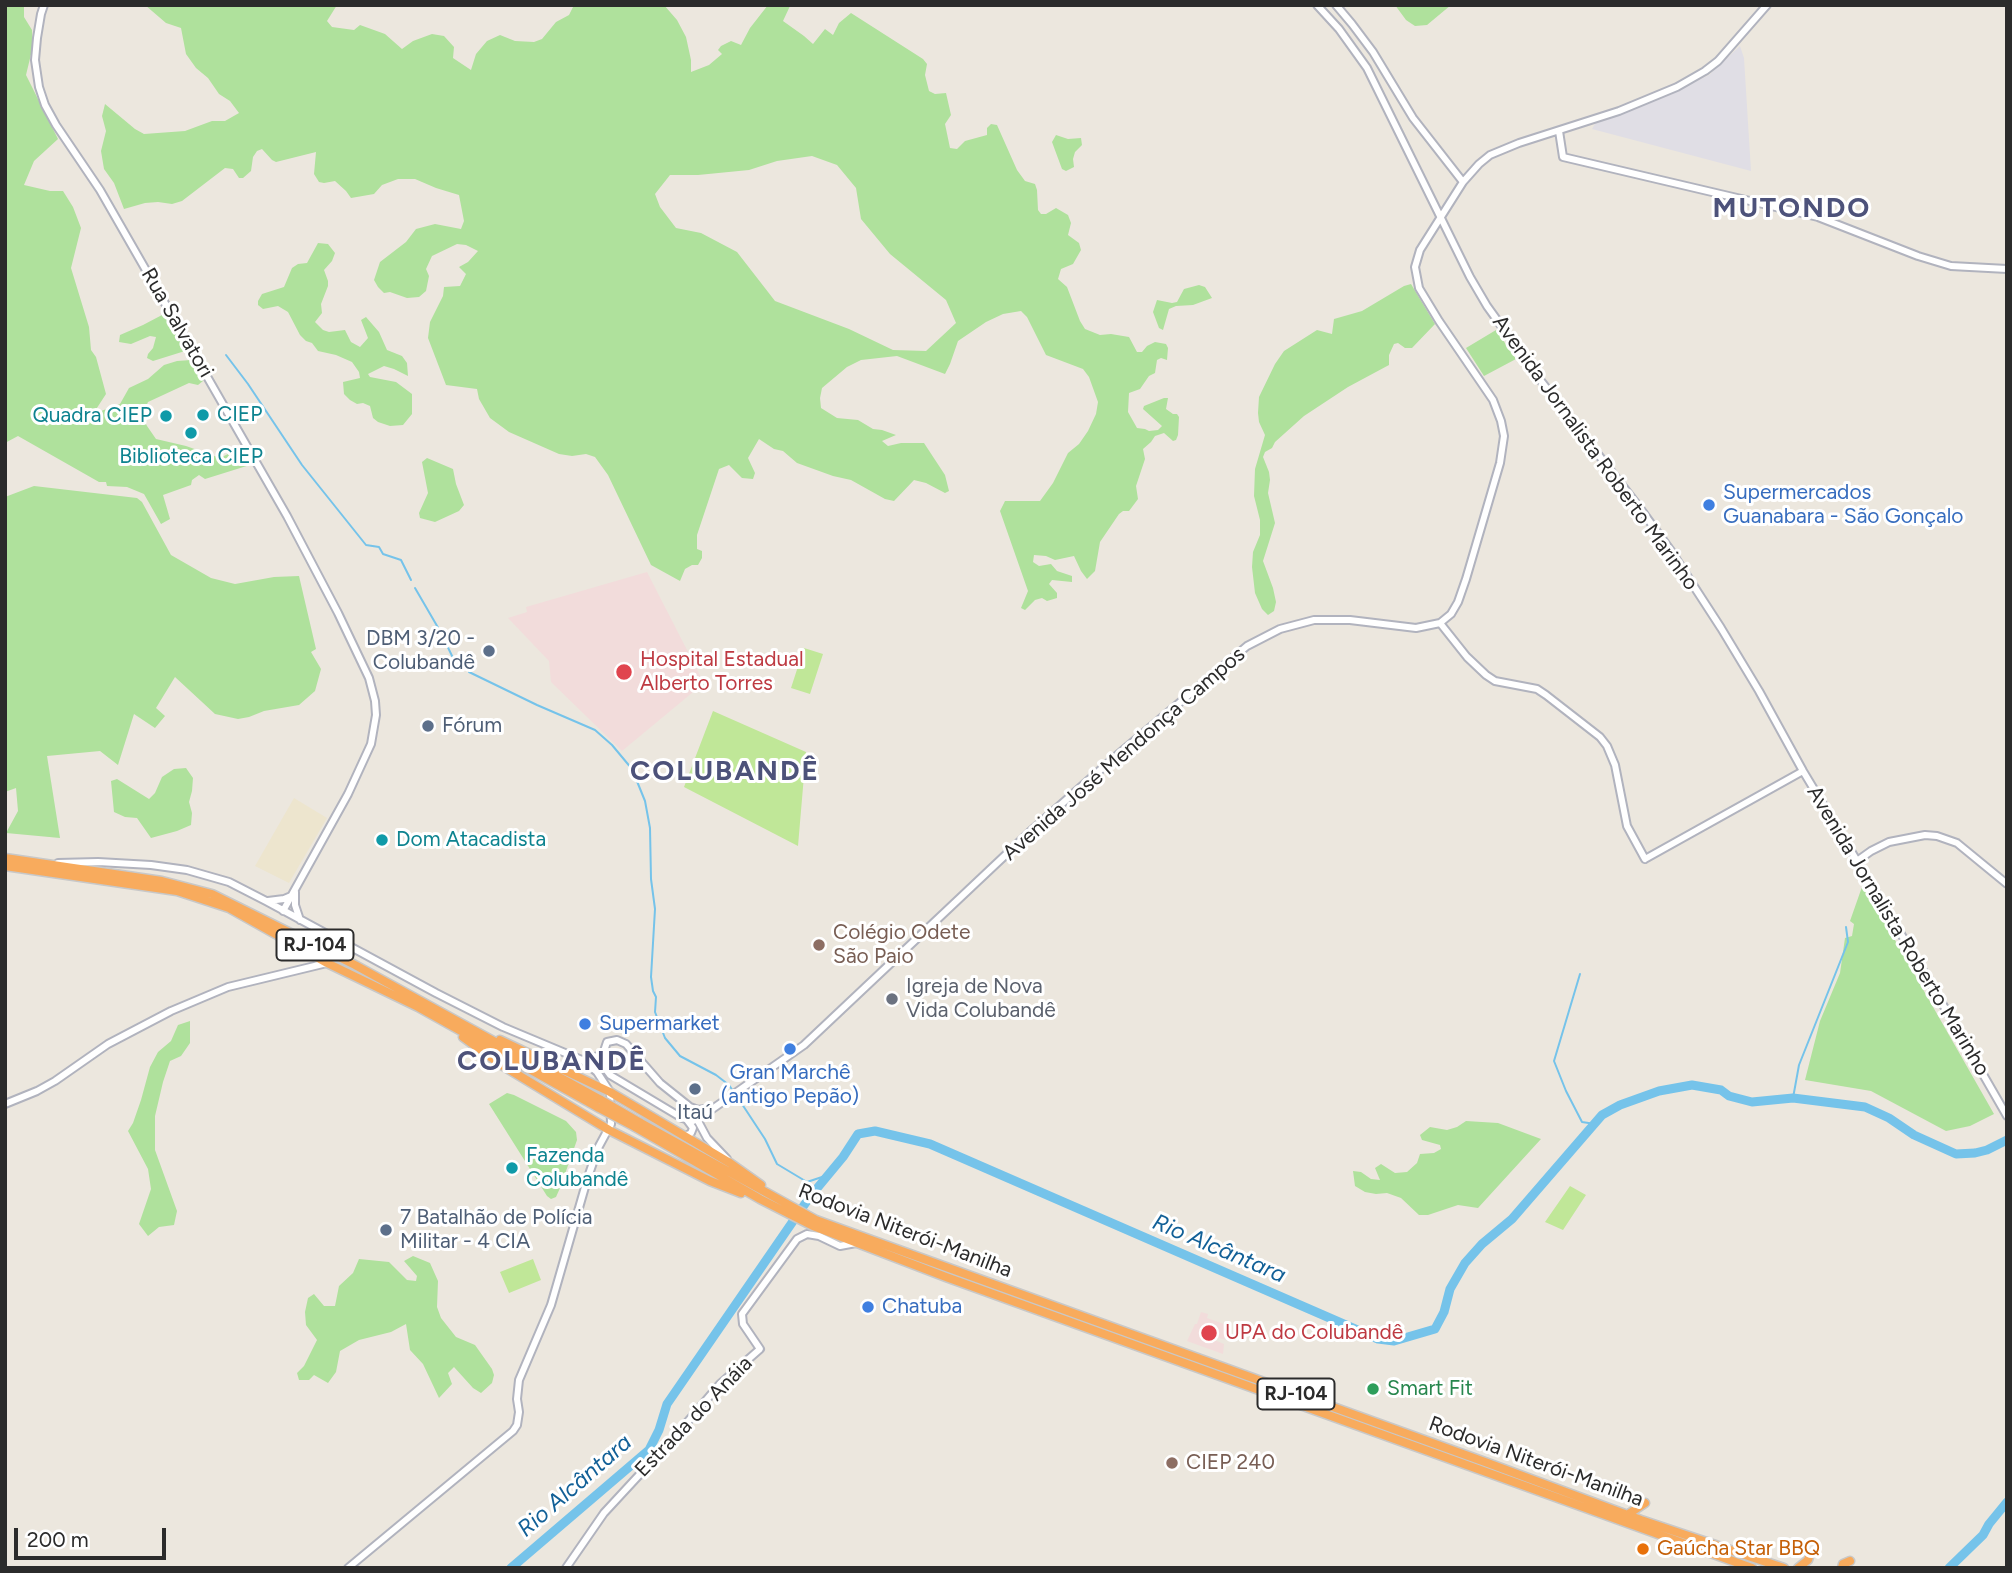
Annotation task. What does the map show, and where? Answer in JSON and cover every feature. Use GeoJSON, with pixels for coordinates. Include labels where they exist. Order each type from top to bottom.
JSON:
{"type":"FeatureCollection","features":[{"type":"Feature","properties":{"kind":"highway","name":"Rodovia Niterói-Manilha"},"geometry":{"type":"LineString","coordinates":[[5,858],[151,879],[212,894],[355,965],[444,1018],[782,1205],[812,1227],[1752,1568]]}},
{"type":"Feature","properties":{"kind":"highway","name":"Rodovia Niterói-Manilha"},"geometry":{"type":"LineString","coordinates":[[5,866],[129,883],[203,898],[229,908],[327,963],[444,1018]]}},
{"type":"Feature","properties":{"kind":"highway"},"geometry":{"type":"LineString","coordinates":[[444,1018],[610,1092],[730,1163],[782,1205]]}},
{"type":"Feature","properties":{"kind":"highway"},"geometry":{"type":"LineString","coordinates":[[444,1018],[500,1064],[592,1121],[610,1127],[628,1140],[710,1181],[761,1199]]}},
{"type":"Feature","properties":{"kind":"highway"},"geometry":{"type":"LineString","coordinates":[[592,1121],[603,1117],[612,1108]]}},
{"type":"Feature","properties":{"kind":"highway"},"geometry":{"type":"LineString","coordinates":[[622,1116],[620,1127],[628,1140]]}},
{"type":"Feature","properties":{"kind":"highway","name":"Rodovia Niterói-Manilha"},"geometry":{"type":"LineString","coordinates":[[637,1125],[761,1199],[782,1205]]}},
{"type":"Feature","properties":{"kind":"highway","name":"Rodovia Niterói-Manilha"},"geometry":{"type":"LineString","coordinates":[[812,1227],[1784,1568]]}},
{"type":"Feature","properties":{"kind":"highway"},"geometry":{"type":"LineString","coordinates":[[1627,1515],[1646,1503]]}},
{"type":"Feature","properties":{"kind":"highway"},"geometry":{"type":"LineString","coordinates":[[1798,1568],[1808,1560],[1810,1554]]}},
{"type":"Feature","properties":{"kind":"highway"},"geometry":{"type":"LineString","coordinates":[[1842,1568],[1843,1564],[1850,1561]]}},
{"type":"Feature","properties":{"kind":"main road","name":"Rua Salvatori"},"geometry":{"type":"LineString","coordinates":[[44,5],[38,26],[35,60],[45,105],[100,190],[248,445],[317,570],[369,678],[376,715],[373,738],[348,794],[284,911]]}},
{"type":"Feature","properties":{"kind":"main road","name":"Avenida Jornalista Roberto Marinho"},"geometry":{"type":"LineString","coordinates":[[1317,5],[1339,29],[1367,68],[1470,277],[1487,306],[1671,551],[1759,691],[1803,771],[2007,1116]]}},
{"type":"Feature","properties":{"kind":"main road"},"geometry":{"type":"LineString","coordinates":[[1336,5],[1373,52],[1413,118],[1463,182]]}},
{"type":"Feature","properties":{"kind":"main road"},"geometry":{"type":"LineString","coordinates":[[1767,5],[1718,61],[1693,79],[1619,111],[1519,143],[1479,163],[1441,216],[1418,254],[1415,267],[1423,296],[1493,400],[1504,436],[1500,463],[1462,590],[1455,607],[1440,623],[1467,657],[1486,675],[1495,681],[1537,689],[1600,737],[1615,765],[1627,826],[1645,859],[1803,771]]}},
{"type":"Feature","properties":{"kind":"main road"},"geometry":{"type":"LineString","coordinates":[[1559,131],[1563,157],[1818,217],[1938,263],[1963,268],[2007,270]]}},
{"type":"Feature","properties":{"kind":"main road","name":"Avenida José Mendonça Campos"},"geometry":{"type":"LineString","coordinates":[[698,1119],[804,1045],[1032,830],[1247,646],[1280,629],[1314,620],[1350,620],[1408,628],[1424,628],[1440,623]]}},
{"type":"Feature","properties":{"kind":"main road"},"geometry":{"type":"LineString","coordinates":[[1857,861],[1889,842],[1925,835],[1937,836],[1957,843],[2007,884]]}},
{"type":"Feature","properties":{"kind":"main road"},"geometry":{"type":"LineString","coordinates":[[44,864],[151,864],[187,870],[229,883],[461,1006],[582,1060],[597,1072],[610,1092],[610,1127]]}},
{"type":"Feature","properties":{"kind":"main road"},"geometry":{"type":"LineString","coordinates":[[295,888],[295,905],[300,920]]}},
{"type":"Feature","properties":{"kind":"main road"},"geometry":{"type":"LineString","coordinates":[[266,901],[292,896]]}},
{"type":"Feature","properties":{"kind":"main road"},"geometry":{"type":"LineString","coordinates":[[306,968],[311,954]]}},
{"type":"Feature","properties":{"kind":"main road"},"geometry":{"type":"LineString","coordinates":[[5,1104],[55,1081],[108,1044],[172,1010],[228,987],[327,963]]}},
{"type":"Feature","properties":{"kind":"main road"},"geometry":{"type":"LineString","coordinates":[[686,1136],[693,1128],[687,1120],[610,1075],[604,1051],[607,1042],[617,1040],[626,1044],[660,1083],[690,1107],[707,1138],[730,1163]]}},
{"type":"Feature","properties":{"kind":"main road"},"geometry":{"type":"LineString","coordinates":[[582,1060],[598,1056],[604,1051]]}},
{"type":"Feature","properties":{"kind":"main road"},"geometry":{"type":"LineString","coordinates":[[610,1092],[617,1085],[624,1083]]}},
{"type":"Feature","properties":{"kind":"main road"},"geometry":{"type":"LineString","coordinates":[[690,1107],[698,1110],[712,1108]]}},
{"type":"Feature","properties":{"kind":"main road"},"geometry":{"type":"LineString","coordinates":[[687,1120],[692,1115],[690,1107]]}},
{"type":"Feature","properties":{"kind":"main road"},"geometry":{"type":"LineString","coordinates":[[348,1568],[517,1426],[520,1380],[551,1305],[598,1148],[610,1127],[622,1116],[640,1109]]}},
{"type":"Feature","properties":{"kind":"main road"},"geometry":{"type":"LineString","coordinates":[[687,1120],[698,1119]]}},
{"type":"Feature","properties":{"kind":"main road","name":"Estrada do Anáia"},"geometry":{"type":"LineString","coordinates":[[566,1568],[604,1513],[720,1384],[760,1349],[743,1324],[742,1314],[797,1239],[812,1227]]}},
{"type":"Feature","properties":{"kind":"shaded area"},"geometry":{"type":"Polygon","coordinates":[[[1740,46],[1744,58],[1751,171],[1592,129],[1596,122],[1670,94],[1709,75],[1740,46]]]}},
{"type":"Feature","properties":{"kind":"shaded area","name":"Hospital Estadual Alberto Torres"},"geometry":{"type":"Polygon","coordinates":[[[647,572],[704,683],[622,751],[551,682],[549,661],[508,618],[527,612],[526,607],[647,572]]]}},
{"type":"Feature","properties":{"kind":"shaded area"},"geometry":{"type":"Polygon","coordinates":[[[294,798],[327,818],[289,883],[255,866],[294,798]]]}},
{"type":"Feature","properties":{"kind":"shaded area","name":"UPA do Colubandê"},"geometry":{"type":"Polygon","coordinates":[[[1201,1312],[1208,1314],[1207,1318],[1227,1325],[1229,1330],[1225,1340],[1214,1336],[1212,1339],[1224,1344],[1223,1354],[1187,1341],[1201,1312]]]}},
{"type":"Feature","properties":{"kind":"green space"},"geometry":{"type":"Polygon","coordinates":[[[5,5],[24,5],[24,17],[32,30],[33,46],[26,75],[58,139],[34,161],[24,185],[63,191],[81,228],[71,268],[89,327],[91,350],[96,357],[106,394],[93,414],[120,404],[129,388],[148,379],[164,365],[191,360],[203,381],[198,385],[189,383],[148,402],[142,416],[147,426],[156,439],[220,458],[244,446],[253,464],[205,479],[199,475],[192,480],[191,485],[163,495],[170,519],[161,524],[144,494],[127,487],[107,486],[106,482],[99,482],[18,436],[5,443],[5,5]]]}},
{"type":"Feature","properties":{"kind":"green space"},"geometry":{"type":"Polygon","coordinates":[[[145,5],[337,5],[327,21],[332,27],[354,30],[360,25],[385,34],[402,49],[413,41],[432,34],[444,36],[454,47],[453,58],[471,70],[476,54],[487,41],[500,35],[515,41],[534,42],[542,39],[556,22],[569,15],[574,5],[664,5],[677,20],[686,37],[691,72],[709,65],[722,54],[718,50],[721,46],[731,41],[741,45],[768,5],[790,6],[783,21],[813,44],[825,29],[833,35],[839,23],[851,13],[927,64],[925,75],[929,91],[935,94],[946,93],[951,115],[945,124],[950,148],[957,149],[965,141],[987,135],[987,128],[991,124],[997,125],[1017,170],[1025,181],[1035,184],[1038,210],[1041,214],[1056,208],[1068,215],[1071,223],[1068,235],[1079,243],[1081,250],[1073,264],[1061,269],[1058,279],[1067,287],[1085,329],[1100,335],[1129,337],[1137,352],[1142,352],[1155,342],[1166,344],[1167,360],[1157,360],[1155,373],[1149,376],[1140,389],[1129,393],[1128,412],[1137,428],[1158,430],[1162,426],[1143,409],[1144,406],[1168,398],[1166,409],[1179,417],[1176,440],[1173,441],[1164,433],[1155,436],[1143,449],[1145,459],[1136,486],[1138,499],[1129,511],[1119,514],[1100,542],[1095,571],[1087,579],[1074,556],[1055,560],[1034,555],[1033,562],[1039,566],[1051,564],[1057,571],[1072,576],[1072,582],[1052,580],[1049,584],[1057,593],[1057,598],[1047,601],[1042,598],[1035,600],[1025,610],[1021,608],[1028,591],[1000,511],[1005,501],[1040,501],[1053,483],[1068,453],[1088,431],[1098,402],[1089,377],[1083,369],[1046,355],[1027,317],[1021,311],[1003,314],[958,341],[945,374],[897,356],[861,360],[847,367],[822,388],[821,408],[837,418],[858,420],[873,429],[896,435],[882,441],[888,446],[924,443],[945,475],[949,491],[945,493],[914,480],[894,501],[885,499],[851,480],[797,463],[783,451],[774,449],[759,439],[748,458],[755,473],[753,479],[742,478],[729,465],[719,469],[697,535],[697,549],[702,551],[702,558],[698,565],[685,569],[680,581],[651,565],[608,475],[595,457],[586,454],[559,454],[509,432],[490,418],[479,399],[477,389],[446,385],[428,338],[430,322],[443,296],[444,287],[460,286],[466,274],[459,267],[478,251],[457,244],[432,256],[426,269],[429,276],[426,291],[419,297],[407,298],[390,292],[384,293],[378,287],[374,280],[380,262],[406,242],[416,229],[435,224],[461,229],[464,221],[459,195],[415,179],[398,179],[382,185],[374,194],[351,198],[335,181],[319,182],[314,174],[316,152],[276,162],[262,149],[253,157],[251,171],[243,178],[239,178],[233,169],[225,168],[182,201],[172,204],[145,203],[124,209],[114,183],[104,169],[101,151],[106,131],[102,116],[105,104],[144,134],[185,131],[212,121],[225,121],[239,113],[230,101],[219,94],[186,54],[181,28],[166,23],[145,5]],[[812,156],[777,161],[749,170],[670,175],[655,194],[660,207],[676,228],[701,233],[737,252],[775,301],[849,329],[893,350],[926,351],[956,323],[946,300],[890,254],[861,219],[856,188],[837,165],[812,156]]]}},
{"type":"Feature","properties":{"kind":"green space"},"geometry":{"type":"Polygon","coordinates":[[[1395,5],[1451,5],[1427,25],[1415,26],[1406,20],[1395,5]]]}},
{"type":"Feature","properties":{"kind":"green space"},"geometry":{"type":"Polygon","coordinates":[[[1056,135],[1068,139],[1081,138],[1082,145],[1075,152],[1073,159],[1074,167],[1066,171],[1062,169],[1052,142],[1056,135]]]}},
{"type":"Feature","properties":{"kind":"green space"},"geometry":{"type":"Polygon","coordinates":[[[318,243],[328,244],[335,253],[324,270],[328,286],[321,304],[322,313],[315,322],[329,332],[345,330],[351,342],[360,347],[368,338],[361,320],[366,317],[379,332],[387,350],[402,356],[407,363],[408,376],[384,366],[368,374],[370,377],[396,382],[412,394],[412,414],[403,425],[390,426],[378,422],[373,418],[370,406],[357,404],[344,394],[343,382],[360,378],[352,362],[318,351],[300,335],[288,312],[278,306],[263,309],[258,305],[262,294],[284,287],[292,268],[307,263],[318,243]]]}},
{"type":"Feature","properties":{"kind":"green space"},"geometry":{"type":"Polygon","coordinates":[[[1411,284],[1435,324],[1412,348],[1394,344],[1389,355],[1389,365],[1348,387],[1304,416],[1265,452],[1263,457],[1270,480],[1268,493],[1275,523],[1263,561],[1276,602],[1274,611],[1268,615],[1262,609],[1255,593],[1252,567],[1253,552],[1260,535],[1260,520],[1254,496],[1255,469],[1265,435],[1259,422],[1259,397],[1284,351],[1317,330],[1332,334],[1334,319],[1362,311],[1411,284]]]}},
{"type":"Feature","properties":{"kind":"green space"},"geometry":{"type":"Polygon","coordinates":[[[1199,285],[1205,287],[1212,298],[1169,309],[1163,330],[1159,328],[1153,312],[1157,300],[1177,302],[1184,289],[1199,285]]]}},
{"type":"Feature","properties":{"kind":"green space"},"geometry":{"type":"Polygon","coordinates":[[[162,315],[167,317],[183,340],[185,351],[153,361],[147,358],[156,337],[150,336],[131,344],[119,342],[120,335],[162,315]]]}},
{"type":"Feature","properties":{"kind":"green space"},"geometry":{"type":"Polygon","coordinates":[[[1496,330],[1516,359],[1484,376],[1466,348],[1496,330]]]}},
{"type":"Feature","properties":{"kind":"green space"},"geometry":{"type":"Polygon","coordinates":[[[427,458],[453,469],[464,505],[459,511],[435,522],[420,518],[419,513],[428,493],[422,462],[427,458]]]}},
{"type":"Feature","properties":{"kind":"green space"},"geometry":{"type":"Polygon","coordinates":[[[34,486],[137,498],[142,502],[171,555],[211,578],[235,584],[274,577],[299,576],[316,649],[311,652],[321,669],[315,691],[299,705],[238,719],[215,714],[175,677],[156,708],[165,716],[155,728],[134,714],[118,765],[100,751],[47,756],[60,838],[6,833],[18,811],[16,788],[5,792],[5,497],[34,486]]]}},
{"type":"Feature","properties":{"kind":"green space"},"geometry":{"type":"Polygon","coordinates":[[[804,648],[823,654],[810,694],[791,688],[804,648]]]}},
{"type":"Feature","properties":{"kind":"green space"},"geometry":{"type":"Polygon","coordinates":[[[713,711],[806,752],[798,846],[684,787],[713,711]]]}},
{"type":"Feature","properties":{"kind":"green space"},"geometry":{"type":"Polygon","coordinates":[[[186,768],[193,778],[189,802],[191,825],[151,838],[137,818],[114,812],[111,781],[117,779],[149,799],[155,793],[162,777],[174,769],[186,768]]]}},
{"type":"Feature","properties":{"kind":"green space"},"geometry":{"type":"Polygon","coordinates":[[[1863,884],[1994,1114],[1970,1126],[1946,1131],[1871,1091],[1805,1080],[1820,1021],[1840,973],[1845,938],[1852,936],[1854,924],[1850,921],[1863,884]]]}},
{"type":"Feature","properties":{"kind":"green space"},"geometry":{"type":"Polygon","coordinates":[[[190,1021],[190,1043],[181,1056],[170,1061],[155,1116],[155,1150],[177,1211],[174,1225],[159,1227],[148,1236],[139,1224],[151,1189],[148,1169],[128,1131],[141,1100],[150,1067],[158,1052],[171,1041],[178,1025],[190,1021]]]}},
{"type":"Feature","properties":{"kind":"green space"},"geometry":{"type":"Polygon","coordinates":[[[507,1093],[566,1121],[576,1132],[577,1140],[556,1197],[551,1199],[547,1196],[489,1104],[507,1093]]]}},
{"type":"Feature","properties":{"kind":"green space"},"geometry":{"type":"Polygon","coordinates":[[[1466,1121],[1498,1123],[1541,1139],[1478,1208],[1458,1205],[1428,1215],[1419,1215],[1401,1198],[1387,1193],[1365,1192],[1355,1186],[1353,1171],[1380,1180],[1375,1168],[1381,1164],[1395,1173],[1407,1172],[1417,1163],[1420,1154],[1434,1153],[1441,1149],[1440,1145],[1422,1140],[1420,1135],[1430,1127],[1447,1130],[1466,1121]]]}},
{"type":"Feature","properties":{"kind":"green space"},"geometry":{"type":"Polygon","coordinates":[[[1570,1186],[1586,1195],[1563,1230],[1545,1222],[1570,1186]]]}},
{"type":"Feature","properties":{"kind":"green space"},"geometry":{"type":"Polygon","coordinates":[[[413,1256],[430,1263],[438,1281],[437,1307],[441,1318],[456,1337],[475,1345],[492,1369],[492,1383],[481,1393],[454,1367],[448,1373],[452,1384],[439,1398],[423,1364],[410,1350],[406,1324],[391,1332],[359,1340],[340,1351],[336,1372],[328,1383],[314,1375],[309,1380],[299,1380],[297,1373],[304,1366],[317,1340],[306,1325],[308,1298],[314,1294],[324,1306],[335,1306],[339,1286],[353,1273],[359,1259],[389,1262],[407,1280],[416,1281],[417,1276],[404,1261],[413,1256]]]}},
{"type":"Feature","properties":{"kind":"green space"},"geometry":{"type":"Polygon","coordinates":[[[533,1259],[541,1280],[509,1293],[500,1272],[533,1259]]]}},
{"type":"Feature","properties":{"kind":"waterway"},"geometry":{"type":"LineString","coordinates":[[226,355],[302,465],[366,545],[379,547],[383,554],[401,560],[411,580]]}},
{"type":"Feature","properties":{"kind":"waterway"},"geometry":{"type":"LineString","coordinates":[[415,588],[440,631],[453,663],[462,668]]}},
{"type":"Feature","properties":{"kind":"waterway"},"geometry":{"type":"LineString","coordinates":[[469,672],[595,730],[632,769],[645,801],[650,828],[651,879],[655,909],[651,977],[656,997],[655,1012],[665,1038],[680,1056],[716,1075],[733,1091]]}},
{"type":"Feature","properties":{"kind":"waterway"},"geometry":{"type":"LineString","coordinates":[[1793,1098],[1799,1065],[1848,942],[1846,927]]}},
{"type":"Feature","properties":{"kind":"waterway"},"geometry":{"type":"LineString","coordinates":[[1580,974],[1554,1061],[1582,1122],[1595,1124]]}},
{"type":"Feature","properties":{"kind":"waterway","name":"Rio Alcântara"},"geometry":{"type":"LineString","coordinates":[[511,1568],[649,1450],[667,1404],[809,1198],[858,1134],[875,1131],[930,1144],[1378,1339],[1394,1341],[1435,1329],[1444,1312],[1450,1289],[1465,1263],[1482,1244],[1512,1219],[1602,1115],[1620,1105],[1659,1091],[1692,1085],[1721,1090],[1729,1096],[1752,1102],[1793,1098],[1865,1107],[1889,1118],[1914,1135],[1956,1154],[1987,1150],[2007,1140]]}},
{"type":"Feature","properties":{"kind":"waterway"},"geometry":{"type":"LineString","coordinates":[[736,1095],[765,1139],[777,1164],[807,1182],[828,1175]]}},
{"type":"Feature","properties":{"kind":"waterway"},"geometry":{"type":"LineString","coordinates":[[1949,1568],[1983,1535],[2007,1502]]}},
{"type":"Feature","properties":{"kind":"place","name":"CIEP"},"geometry":{"type":"Point","coordinates":[203,415]}},
{"type":"Feature","properties":{"kind":"place","name":"Quadra CIEP"},"geometry":{"type":"Point","coordinates":[166,416]}},
{"type":"Feature","properties":{"kind":"place","name":"Biblioteca CIEP"},"geometry":{"type":"Point","coordinates":[191,433]}},
{"type":"Feature","properties":{"kind":"place","name":"Supermercados Guanabara - São Gonçalo"},"geometry":{"type":"Point","coordinates":[1709,505]}},
{"type":"Feature","properties":{"kind":"place","name":"DBM 3/20 - Colubandê"},"geometry":{"type":"Point","coordinates":[489,651]}},
{"type":"Feature","properties":{"kind":"place","name":"Hospital Estadual Alberto Torres"},"geometry":{"type":"Point","coordinates":[624,672]}},
{"type":"Feature","properties":{"kind":"place","name":"Fórum"},"geometry":{"type":"Point","coordinates":[428,726]}},
{"type":"Feature","properties":{"kind":"place","name":"Dom Atacadista"},"geometry":{"type":"Point","coordinates":[382,840]}},
{"type":"Feature","properties":{"kind":"place","name":"Colégio Odete São Paio"},"geometry":{"type":"Point","coordinates":[819,945]}},
{"type":"Feature","properties":{"kind":"place","name":"Igreja de Nova Vida Colubandê"},"geometry":{"type":"Point","coordinates":[892,999]}},
{"type":"Feature","properties":{"kind":"place","name":"Supermarket"},"geometry":{"type":"Point","coordinates":[585,1024]}},
{"type":"Feature","properties":{"kind":"place","name":"Gran Marchê (antigo Pepão)"},"geometry":{"type":"Point","coordinates":[790,1049]}},
{"type":"Feature","properties":{"kind":"place","name":"Itaú"},"geometry":{"type":"Point","coordinates":[695,1089]}},
{"type":"Feature","properties":{"kind":"place","name":"Fazenda Colubandê"},"geometry":{"type":"Point","coordinates":[512,1168]}},
{"type":"Feature","properties":{"kind":"place","name":"7 Batalhão de Polícia Militar - 4 CIA"},"geometry":{"type":"Point","coordinates":[386,1230]}},
{"type":"Feature","properties":{"kind":"place","name":"Chatuba"},"geometry":{"type":"Point","coordinates":[868,1307]}},
{"type":"Feature","properties":{"kind":"place","name":"UPA do Colubandê"},"geometry":{"type":"Point","coordinates":[1209,1333]}},
{"type":"Feature","properties":{"kind":"place","name":"Smart Fit"},"geometry":{"type":"Point","coordinates":[1373,1389]}},
{"type":"Feature","properties":{"kind":"place","name":"CIEP 240"},"geometry":{"type":"Point","coordinates":[1172,1463]}},
{"type":"Feature","properties":{"kind":"place","name":"Gaúcha Star BBQ"},"geometry":{"type":"Point","coordinates":[1643,1549]}},
{"type":"Feature","properties":{"kind":"district","name":"MUTONDO"},"geometry":{"type":"Point","coordinates":[1792,209]}},
{"type":"Feature","properties":{"kind":"district","name":"COLUBANDÊ"},"geometry":{"type":"Point","coordinates":[725,772]}},
{"type":"Feature","properties":{"kind":"district","name":"COLUBANDÊ"},"geometry":{"type":"Point","coordinates":[552,1062]}}]}
